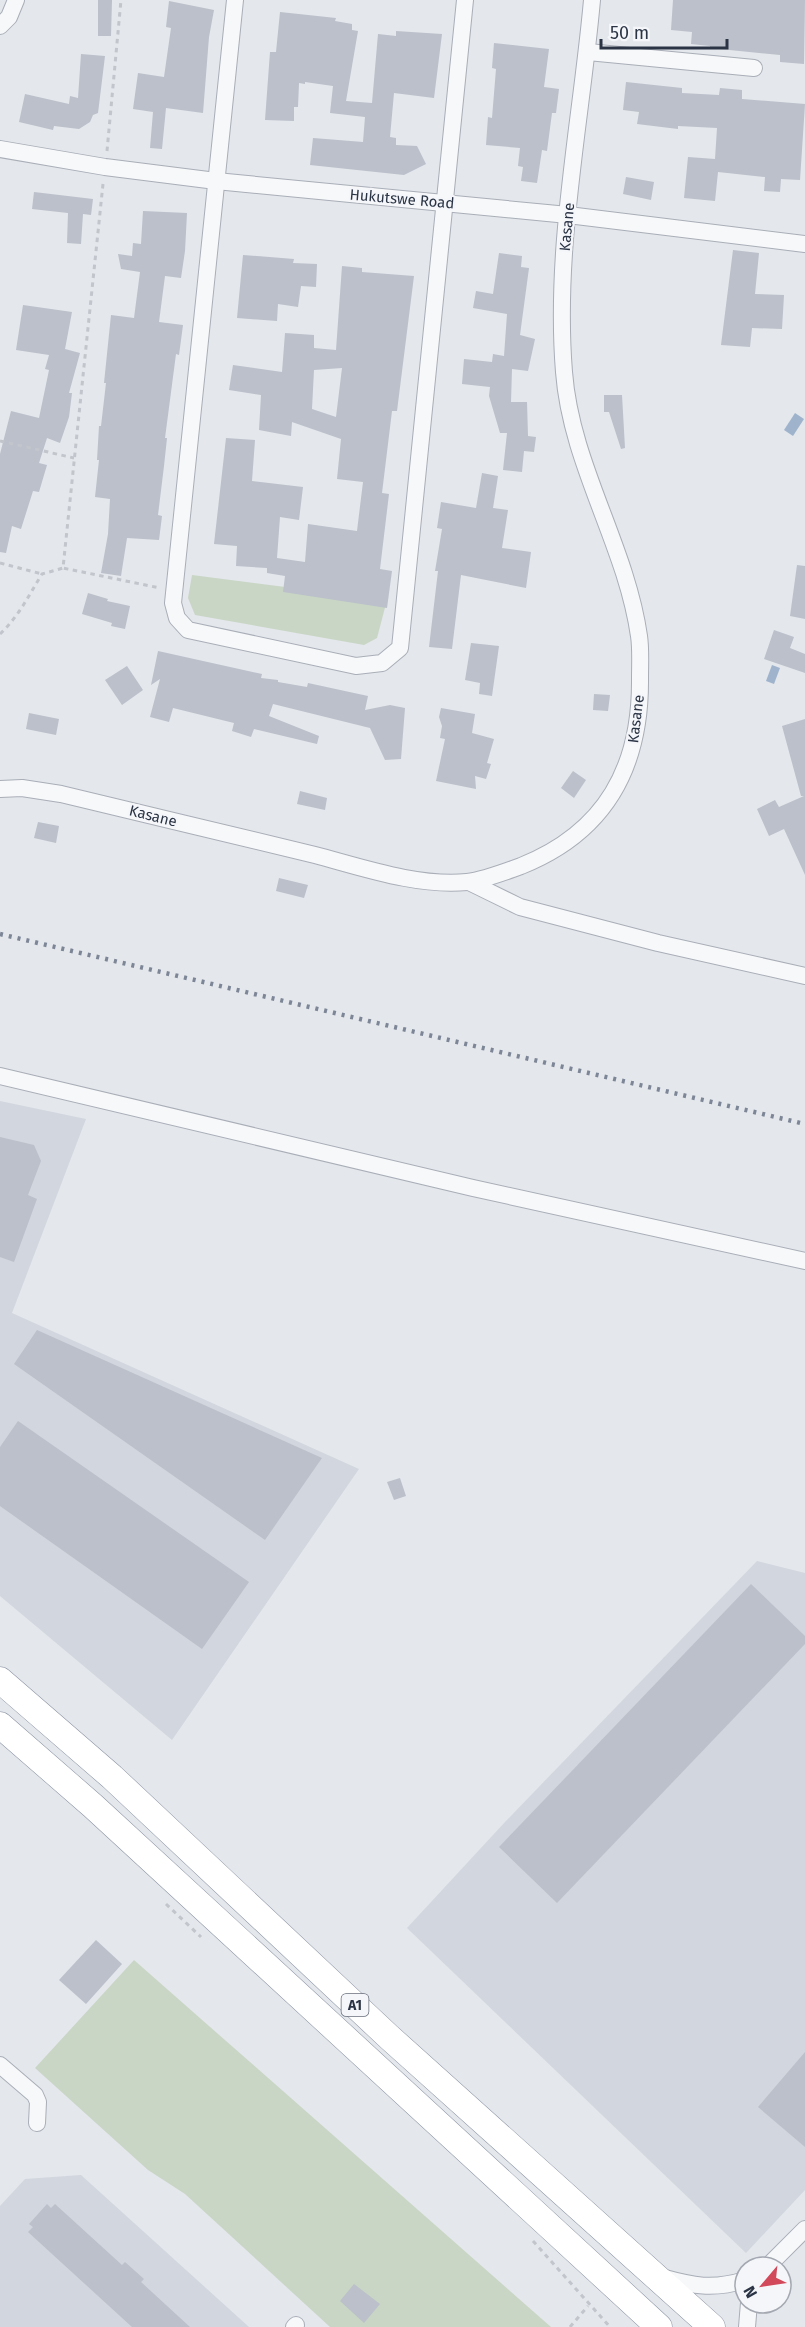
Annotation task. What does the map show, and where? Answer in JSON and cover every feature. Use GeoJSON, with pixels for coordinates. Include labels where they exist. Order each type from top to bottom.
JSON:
{"type":"FeatureCollection","features":[{"type":"Feature","properties":{"kind":"highway","name":"A1"},"geometry":{"type":"LineString","coordinates":[[0,1680],[112,1777],[389,2037],[712,2327]]}},
{"type":"Feature","properties":{"kind":"highway","name":"A1"},"geometry":{"type":"LineString","coordinates":[[0,1725],[93,1806],[659,2327]]}},
{"type":"Feature","properties":{"kind":"street"},"geometry":{"type":"LineString","coordinates":[[0,26],[9,17],[16,0]]}},
{"type":"Feature","properties":{"kind":"street"},"geometry":{"type":"LineString","coordinates":[[235,0],[173,603],[177,618],[188,630],[356,666],[382,663],[400,648],[465,0]]}},
{"type":"Feature","properties":{"kind":"street","name":"Kasane"},"geometry":{"type":"LineString","coordinates":[[0,789],[22,788],[61,794],[405,878],[468,882],[508,871],[539,859],[592,821],[613,794],[632,753],[640,700],[640,639],[629,584],[587,476],[576,438],[564,375],[561,303],[568,215],[592,0]]}},
{"type":"Feature","properties":{"kind":"street"},"geometry":{"type":"LineString","coordinates":[[588,52],[754,68]]}},
{"type":"Feature","properties":{"kind":"street","name":"Hukutswe Road"},"geometry":{"type":"LineString","coordinates":[[0,149],[216,181],[568,215],[805,243]]}},
{"type":"Feature","properties":{"kind":"street"},"geometry":{"type":"LineString","coordinates":[[468,882],[520,907],[658,943],[805,976]]}},
{"type":"Feature","properties":{"kind":"street"},"geometry":{"type":"LineString","coordinates":[[0,1076],[473,1188],[805,1261]]}},
{"type":"Feature","properties":{"kind":"street"},"geometry":{"type":"LineString","coordinates":[[0,2065],[35,2095],[39,2102],[37,2123]]}},
{"type":"Feature","properties":{"kind":"street"},"geometry":{"type":"LineString","coordinates":[[779,2255],[805,2229]]}},
{"type":"Feature","properties":{"kind":"street"},"geometry":{"type":"LineString","coordinates":[[657,2276],[706,2288],[733,2284]]}},
{"type":"Feature","properties":{"kind":"path"},"geometry":{"type":"LineString","coordinates":[[63,568],[121,0]]}},
{"type":"Feature","properties":{"kind":"path"},"geometry":{"type":"LineString","coordinates":[[0,441],[74,458]]}},
{"type":"Feature","properties":{"kind":"path"},"geometry":{"type":"LineString","coordinates":[[0,563],[42,574],[63,568],[174,591]]}},
{"type":"Feature","properties":{"kind":"path"},"geometry":{"type":"LineString","coordinates":[[0,634],[27,602],[42,574]]}},
{"type":"Feature","properties":{"kind":"path"},"geometry":{"type":"LineString","coordinates":[[164,1903],[207,1942]]}},
{"type":"Feature","properties":{"kind":"path"},"geometry":{"type":"LineString","coordinates":[[526,2234],[610,2327]]}},
{"type":"Feature","properties":{"kind":"path"},"geometry":{"type":"LineString","coordinates":[[570,2327],[589,2306]]}},
{"type":"Feature","properties":{"kind":"shaded area"},"geometry":{"type":"Polygon","coordinates":[[[0,1101],[86,1119],[12,1313],[359,1469],[172,1740],[0,1596],[0,1101]]]}},
{"type":"Feature","properties":{"kind":"shaded area"},"geometry":{"type":"Polygon","coordinates":[[[757,1561],[805,1573],[805,2190],[746,2253],[407,1928],[505,1822],[757,1561]]]}},
{"type":"Feature","properties":{"kind":"shaded area"},"geometry":{"type":"Polygon","coordinates":[[[81,2175],[249,2327],[0,2327],[0,2206],[25,2179],[81,2175]]]}},
{"type":"Feature","properties":{"kind":"green space"},"geometry":{"type":"Polygon","coordinates":[[[192,575],[387,600],[377,638],[364,645],[195,615],[188,598],[192,575]]]}},
{"type":"Feature","properties":{"kind":"green space"},"geometry":{"type":"Polygon","coordinates":[[[134,1960],[551,2327],[330,2327],[185,2194],[148,2170],[35,2068],[134,1960]]]}},
{"type":"Feature","properties":{"kind":"water"},"geometry":{"type":"Polygon","coordinates":[[[795,413],[804,419],[793,436],[784,430],[795,413]]]}},
{"type":"Feature","properties":{"kind":"water"},"geometry":{"type":"Polygon","coordinates":[[[772,665],[780,668],[774,684],[766,681],[772,665]]]}},
{"type":"Feature","properties":{"kind":"building"},"geometry":{"type":"Polygon","coordinates":[[[98,0],[112,0],[111,36],[98,36],[98,0]]]}},
{"type":"Feature","properties":{"kind":"building"},"geometry":{"type":"Polygon","coordinates":[[[673,0],[805,0],[804,64],[780,62],[780,55],[691,44],[692,32],[671,30],[673,0]]]}},
{"type":"Feature","properties":{"kind":"building"},"geometry":{"type":"Polygon","coordinates":[[[169,1],[214,10],[209,37],[203,113],[166,108],[162,149],[150,148],[153,112],[133,109],[138,73],[164,77],[171,28],[166,27],[169,1]]]}},
{"type":"Feature","properties":{"kind":"building"},"geometry":{"type":"Polygon","coordinates":[[[280,12],[336,18],[335,21],[352,24],[352,30],[358,31],[346,101],[372,103],[378,34],[396,36],[396,31],[442,34],[434,98],[394,93],[390,137],[396,138],[396,145],[417,146],[426,164],[404,175],[310,165],[313,138],[363,142],[365,117],[330,113],[333,86],[299,83],[298,107],[294,107],[294,121],[265,120],[270,52],[276,52],[280,12]]]}},
{"type":"Feature","properties":{"kind":"building"},"geometry":{"type":"Polygon","coordinates":[[[494,43],[549,49],[544,87],[559,89],[556,113],[552,113],[547,151],[542,150],[537,183],[521,181],[523,167],[518,166],[520,148],[486,145],[488,117],[492,118],[496,69],[492,68],[494,43]]]}},
{"type":"Feature","properties":{"kind":"building"},"geometry":{"type":"Polygon","coordinates":[[[81,54],[105,56],[98,113],[93,115],[90,122],[79,129],[54,126],[53,130],[19,122],[25,94],[69,104],[70,96],[78,98],[81,54]]]}},
{"type":"Feature","properties":{"kind":"building"},"geometry":{"type":"Polygon","coordinates":[[[626,82],[682,88],[682,93],[719,95],[720,88],[742,90],[742,99],[805,104],[800,180],[781,179],[780,192],[764,191],[765,177],[718,172],[715,201],[684,198],[688,157],[715,159],[717,128],[678,126],[678,129],[637,124],[639,112],[623,110],[626,82]]]}},
{"type":"Feature","properties":{"kind":"building"},"geometry":{"type":"Polygon","coordinates":[[[626,177],[654,182],[651,200],[623,194],[626,177]]]}},
{"type":"Feature","properties":{"kind":"building"},"geometry":{"type":"Polygon","coordinates":[[[34,192],[93,199],[91,215],[83,214],[81,244],[67,243],[68,213],[32,209],[34,192]]]}},
{"type":"Feature","properties":{"kind":"building"},"geometry":{"type":"Polygon","coordinates":[[[143,211],[187,213],[181,278],[165,276],[159,322],[183,325],[179,355],[176,354],[165,438],[167,438],[158,515],[162,516],[159,540],[127,538],[121,576],[101,573],[108,534],[110,499],[95,497],[99,460],[97,460],[99,426],[101,426],[106,383],[104,383],[111,315],[134,318],[140,272],[121,269],[118,254],[132,256],[133,243],[141,244],[143,211]]]}},
{"type":"Feature","properties":{"kind":"building"},"geometry":{"type":"Polygon","coordinates":[[[733,250],[759,253],[755,294],[784,295],[782,329],[752,328],[750,347],[721,345],[733,250]]]}},
{"type":"Feature","properties":{"kind":"building"},"geometry":{"type":"Polygon","coordinates":[[[499,253],[522,256],[521,267],[529,268],[520,335],[535,339],[528,371],[512,369],[511,402],[527,402],[528,436],[536,437],[534,452],[524,451],[522,472],[503,470],[507,433],[500,433],[489,396],[490,387],[462,384],[464,359],[492,362],[493,354],[504,356],[507,314],[473,308],[476,291],[493,294],[499,253]]]}},
{"type":"Feature","properties":{"kind":"building"},"geometry":{"type":"Polygon","coordinates":[[[243,255],[294,259],[293,263],[317,264],[316,287],[301,286],[298,307],[278,304],[277,321],[237,318],[243,255]]]}},
{"type":"Feature","properties":{"kind":"building"},"geometry":{"type":"Polygon","coordinates":[[[342,266],[362,268],[362,272],[414,276],[397,411],[392,411],[382,493],[389,494],[380,569],[392,571],[387,608],[283,592],[285,576],[267,573],[267,568],[236,566],[237,546],[214,544],[226,438],[255,440],[252,481],[303,487],[299,520],[280,517],[277,558],[305,562],[308,524],[357,531],[363,482],[337,479],[341,439],[292,422],[291,436],[259,430],[261,395],[229,390],[233,365],[282,372],[285,333],[314,335],[314,348],[336,350],[342,266]],[[342,368],[314,370],[312,409],[336,417],[342,368]]]}},
{"type":"Feature","properties":{"kind":"building"},"geometry":{"type":"Polygon","coordinates":[[[23,305],[72,312],[65,349],[80,353],[69,393],[72,393],[69,417],[60,443],[47,438],[39,463],[47,465],[39,492],[33,491],[21,529],[12,526],[6,553],[0,552],[0,454],[11,411],[39,418],[49,370],[45,369],[49,355],[16,350],[23,305]]]}},
{"type":"Feature","properties":{"kind":"building"},"geometry":{"type":"Polygon","coordinates":[[[604,395],[622,395],[625,448],[621,449],[609,412],[604,412],[604,395]]]}},
{"type":"Feature","properties":{"kind":"building"},"geometry":{"type":"Polygon","coordinates":[[[482,473],[498,476],[493,508],[508,510],[502,548],[531,552],[526,588],[461,575],[452,649],[429,647],[438,571],[435,571],[442,529],[437,528],[441,502],[476,508],[482,473]]]}},
{"type":"Feature","properties":{"kind":"building"},"geometry":{"type":"Polygon","coordinates":[[[797,565],[805,566],[805,619],[790,616],[797,565]]]}},
{"type":"Feature","properties":{"kind":"building"},"geometry":{"type":"Polygon","coordinates":[[[88,593],[108,599],[107,601],[130,606],[125,629],[82,614],[88,593]]]}},
{"type":"Feature","properties":{"kind":"building"},"geometry":{"type":"Polygon","coordinates":[[[774,630],[794,637],[790,648],[805,654],[805,673],[764,659],[774,630]]]}},
{"type":"Feature","properties":{"kind":"building"},"geometry":{"type":"Polygon","coordinates":[[[471,643],[499,646],[492,696],[479,694],[480,683],[465,680],[471,643]]]}},
{"type":"Feature","properties":{"kind":"building"},"geometry":{"type":"Polygon","coordinates":[[[158,651],[262,674],[261,678],[278,680],[278,682],[307,687],[308,683],[368,696],[365,710],[390,705],[405,708],[401,759],[385,760],[370,728],[273,704],[269,716],[319,736],[317,744],[254,729],[251,737],[232,731],[234,723],[173,708],[169,722],[150,717],[160,679],[151,685],[158,651]]]}},
{"type":"Feature","properties":{"kind":"building"},"geometry":{"type":"Polygon","coordinates":[[[127,666],[143,690],[122,705],[105,680],[127,666]]]}},
{"type":"Feature","properties":{"kind":"building"},"geometry":{"type":"Polygon","coordinates":[[[594,694],[610,695],[608,711],[593,710],[594,694]]]}},
{"type":"Feature","properties":{"kind":"building"},"geometry":{"type":"Polygon","coordinates":[[[441,708],[475,714],[472,733],[494,739],[487,763],[491,764],[486,779],[475,776],[476,789],[436,781],[445,739],[440,738],[441,708]]]}},
{"type":"Feature","properties":{"kind":"building"},"geometry":{"type":"Polygon","coordinates":[[[29,713],[59,719],[56,735],[26,729],[29,713]]]}},
{"type":"Feature","properties":{"kind":"building"},"geometry":{"type":"Polygon","coordinates":[[[805,719],[805,875],[784,829],[769,836],[757,809],[775,800],[779,807],[804,796],[801,796],[782,726],[805,719]]]}},
{"type":"Feature","properties":{"kind":"building"},"geometry":{"type":"Polygon","coordinates":[[[573,771],[586,780],[574,798],[561,788],[573,771]]]}},
{"type":"Feature","properties":{"kind":"building"},"geometry":{"type":"Polygon","coordinates":[[[300,791],[327,798],[325,810],[297,804],[300,791]]]}},
{"type":"Feature","properties":{"kind":"building"},"geometry":{"type":"Polygon","coordinates":[[[38,822],[59,826],[56,843],[34,838],[38,822]]]}},
{"type":"Feature","properties":{"kind":"building"},"geometry":{"type":"Polygon","coordinates":[[[279,878],[308,885],[304,898],[276,891],[279,878]]]}},
{"type":"Feature","properties":{"kind":"building"},"geometry":{"type":"Polygon","coordinates":[[[0,1137],[34,1145],[41,1161],[28,1195],[37,1199],[14,1262],[0,1257],[0,1137]]]}},
{"type":"Feature","properties":{"kind":"building"},"geometry":{"type":"Polygon","coordinates":[[[37,1330],[322,1458],[265,1540],[14,1364],[37,1330]]]}},
{"type":"Feature","properties":{"kind":"building"},"geometry":{"type":"Polygon","coordinates":[[[18,1421],[249,1582],[202,1649],[0,1506],[0,1447],[18,1421]]]}},
{"type":"Feature","properties":{"kind":"building"},"geometry":{"type":"Polygon","coordinates":[[[400,1478],[406,1496],[394,1500],[387,1482],[400,1478]]]}},
{"type":"Feature","properties":{"kind":"building"},"geometry":{"type":"Polygon","coordinates":[[[751,1584],[805,1636],[805,1644],[557,1903],[499,1847],[751,1584]]]}},
{"type":"Feature","properties":{"kind":"building"},"geometry":{"type":"Polygon","coordinates":[[[96,1940],[122,1964],[86,2004],[59,1980],[96,1940]]]}},
{"type":"Feature","properties":{"kind":"building"},"geometry":{"type":"Polygon","coordinates":[[[805,2052],[805,2147],[758,2107],[805,2052]]]}},
{"type":"Feature","properties":{"kind":"building"},"geometry":{"type":"Polygon","coordinates":[[[47,2204],[51,2208],[55,2204],[122,2265],[125,2262],[144,2279],[141,2282],[190,2327],[132,2327],[28,2232],[33,2227],[29,2224],[47,2204]]]}},
{"type":"Feature","properties":{"kind":"building"},"geometry":{"type":"Polygon","coordinates":[[[354,2284],[380,2304],[364,2323],[340,2301],[354,2284]]]}},
{"type":"Feature","properties":{"kind":"railway"},"geometry":{"type":"LineString","coordinates":[[0,934],[805,1124]]}}]}
